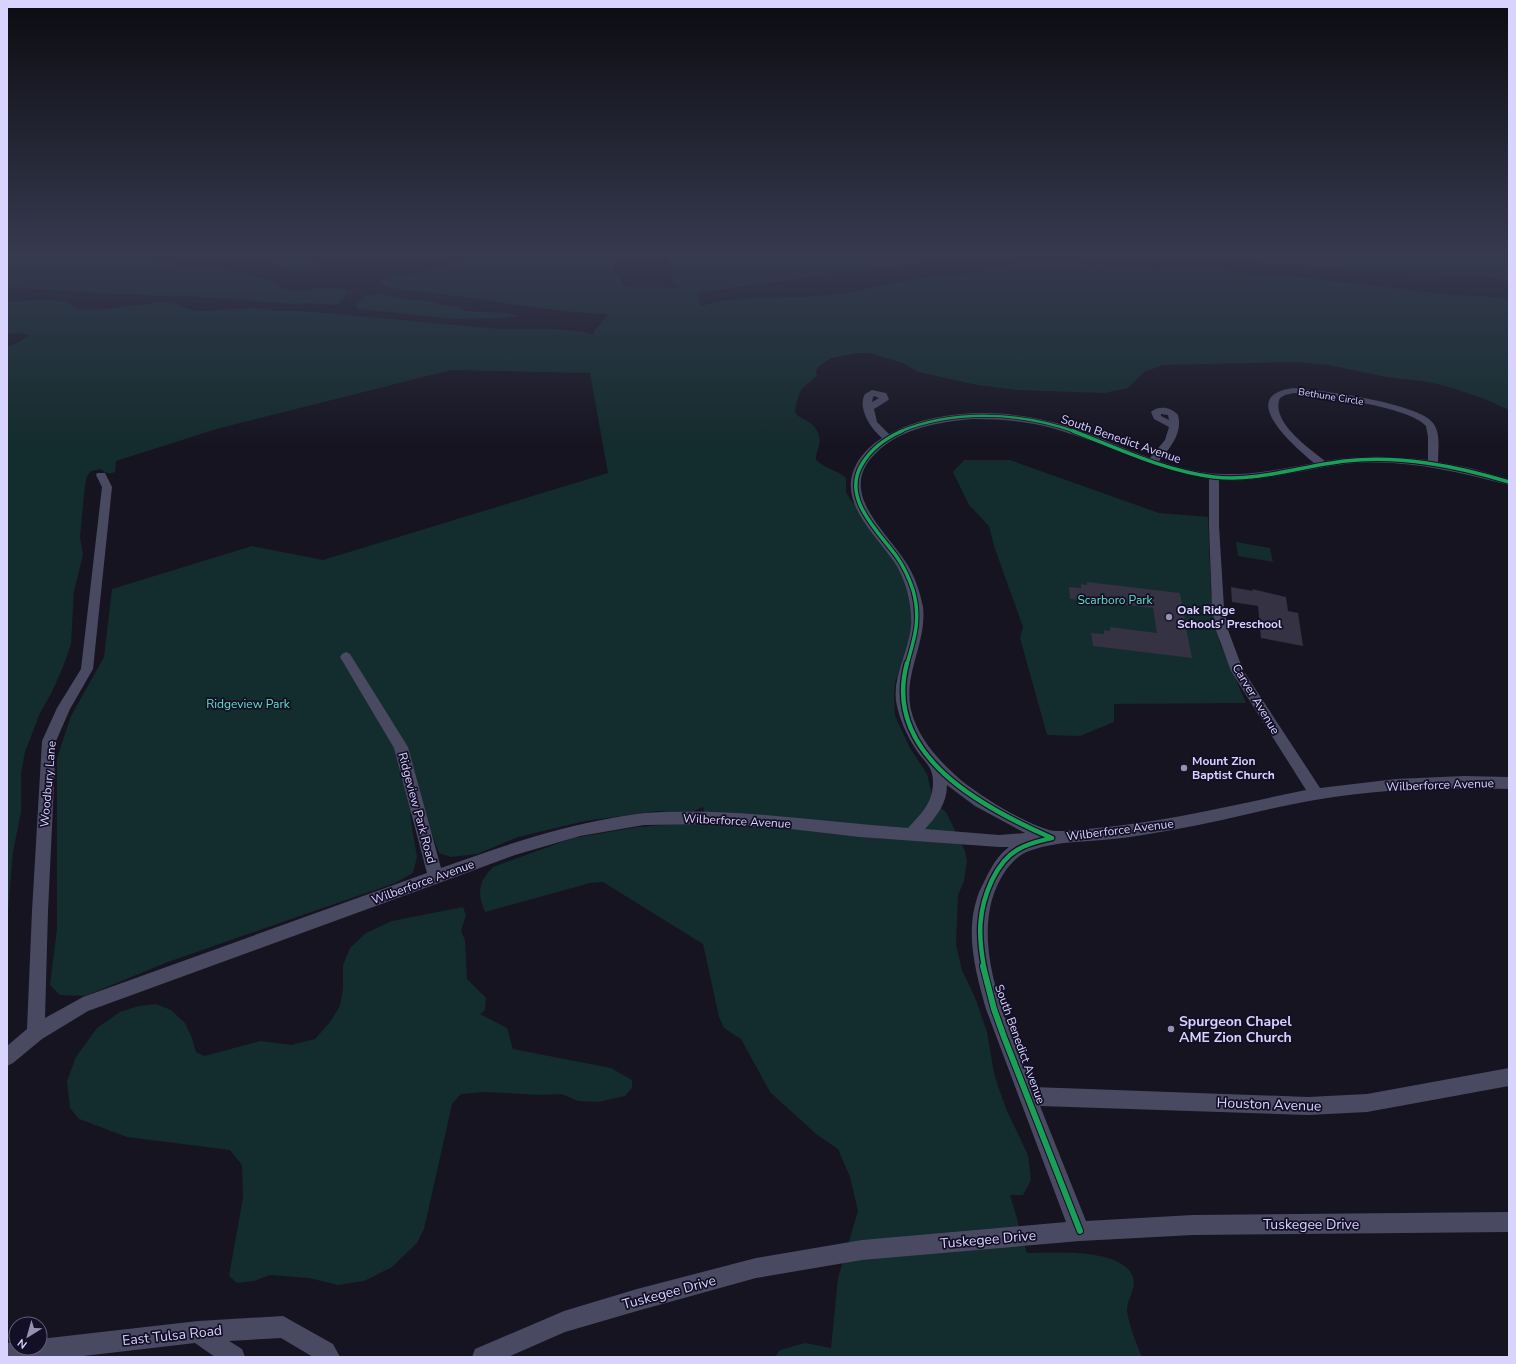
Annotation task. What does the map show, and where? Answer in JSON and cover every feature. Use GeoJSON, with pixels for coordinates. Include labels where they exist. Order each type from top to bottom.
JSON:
{"type":"FeatureCollection","features":[{"type":"Feature","properties":{"kind":"street","name":"Bethune Circle"},"geometry":{"type":"LineString","coordinates":[[1322,464],[1288,435],[1279,423],[1273,408],[1273,401],[1276,396],[1282,392],[1289,390],[1304,390],[1370,402],[1413,413],[1424,419],[1432,428],[1433,465]]}},
{"type":"Feature","properties":{"kind":"street"},"geometry":{"type":"LineString","coordinates":[[869,408],[873,425],[889,438]]}},
{"type":"Feature","properties":{"kind":"street","name":"South Benedict Avenue"},"geometry":{"type":"LineString","coordinates":[[1052,838],[1016,822],[978,801],[957,787],[939,770],[914,735],[907,719],[904,703],[903,683],[915,637],[918,613],[911,584],[896,557],[871,523],[863,509],[858,499],[855,485],[857,472],[862,463],[873,450],[889,438],[908,429],[947,418],[977,416],[1008,417],[1062,428],[1152,462],[1184,472],[1214,477],[1252,478],[1322,464],[1360,460],[1397,461],[1433,465],[1469,471],[1509,482]]}},
{"type":"Feature","properties":{"kind":"street"},"geometry":{"type":"LineString","coordinates":[[1152,462],[1172,439],[1174,426]]}},
{"type":"Feature","properties":{"kind":"street","name":"Woodbury Lane"},"geometry":{"type":"LineString","coordinates":[[36,1033],[40,911],[49,742],[64,708],[87,669],[107,487],[101,475]]}},
{"type":"Feature","properties":{"kind":"street","name":"Carver Avenue"},"geometry":{"type":"LineString","coordinates":[[1214,477],[1214,526],[1218,608],[1222,630],[1237,671],[1316,794]]}},
{"type":"Feature","properties":{"kind":"street","name":"Ridgeview Park Road"},"geometry":{"type":"LineString","coordinates":[[346,657],[401,747],[436,878]]}},
{"type":"Feature","properties":{"kind":"street","name":"South Benedict Avenue"},"geometry":{"type":"LineString","coordinates":[[912,834],[932,812],[940,797],[942,785],[939,770]]}},
{"type":"Feature","properties":{"kind":"street","name":"Wilberforce Avenue"},"geometry":{"type":"LineString","coordinates":[[7,1057],[36,1033],[83,1005],[515,849],[580,830],[644,819],[709,818],[999,841],[1114,833],[1177,823],[1316,794],[1396,785],[1464,782],[1509,783]]}},
{"type":"Feature","properties":{"kind":"street","name":"South Benedict Avenue"},"geometry":{"type":"LineString","coordinates":[[1052,838],[1034,842],[1019,848],[1009,855],[991,880],[984,897],[980,920],[980,944],[988,992],[1080,1231]]}},
{"type":"Feature","properties":{"kind":"street","name":"Houston Avenue"},"geometry":{"type":"LineString","coordinates":[[1027,1096],[1308,1106],[1367,1103],[1509,1077]]}},
{"type":"Feature","properties":{"kind":"street","name":"Tuskegee Drive"},"geometry":{"type":"LineString","coordinates":[[483,1357],[564,1322],[637,1300],[756,1268],[869,1249],[1080,1231],[1193,1225],[1509,1222]]}},
{"type":"Feature","properties":{"kind":"street","name":"East Tulsa Road"},"geometry":{"type":"LineString","coordinates":[[7,1354],[198,1332],[283,1327],[324,1352],[329,1357]]}},
{"type":"Feature","properties":{"kind":"street"},"geometry":{"type":"LineString","coordinates":[[198,1332],[234,1357]]}},
{"type":"Feature","properties":{"kind":"green space","name":"Ridgeview Park"},"geometry":{"type":"Polygon","coordinates":[[[7,319],[386,319],[502,329],[566,330],[592,334],[593,336],[595,330],[605,319],[1509,319],[1509,410],[1485,399],[1449,387],[1428,382],[1386,377],[1329,365],[1296,362],[1163,365],[1144,372],[1128,388],[1104,393],[1017,390],[977,385],[918,372],[903,363],[869,353],[859,353],[831,358],[818,367],[816,371],[817,375],[801,390],[795,412],[811,423],[817,430],[820,442],[816,454],[816,460],[846,478],[846,492],[850,499],[861,512],[893,559],[905,580],[912,616],[911,634],[895,683],[895,716],[910,748],[927,774],[934,803],[946,812],[965,851],[967,861],[964,881],[958,895],[956,945],[962,970],[976,1000],[987,1032],[994,1073],[999,1089],[1007,1111],[1028,1155],[1031,1180],[1023,1195],[1010,1195],[1027,1253],[1069,1253],[1101,1256],[1126,1267],[1134,1281],[1127,1310],[1133,1334],[1142,1357],[775,1357],[780,1350],[805,1343],[831,1348],[838,1278],[858,1211],[850,1177],[838,1149],[816,1134],[770,1092],[741,1039],[724,1028],[719,1017],[703,944],[603,882],[590,883],[485,912],[480,893],[480,888],[484,878],[493,867],[573,838],[638,827],[707,823],[703,807],[694,811],[658,811],[585,821],[518,837],[477,854],[451,857],[439,853],[424,813],[410,814],[417,857],[413,873],[395,883],[168,962],[85,996],[60,995],[50,985],[57,929],[57,758],[71,716],[104,657],[112,589],[252,546],[323,560],[608,473],[590,373],[451,370],[220,428],[116,461],[115,472],[113,473],[106,473],[101,469],[91,471],[87,476],[85,485],[80,537],[83,555],[74,591],[71,644],[52,692],[40,713],[25,752],[21,773],[21,812],[13,852],[7,923],[7,347],[29,336],[20,333],[7,334],[7,319]]]}},
{"type":"Feature","properties":{"kind":"green space","name":"Scarboro Park"},"geometry":{"type":"Polygon","coordinates":[[[964,460],[1010,460],[1159,513],[1208,517],[1211,596],[1220,643],[1246,703],[1114,704],[1114,722],[1080,736],[1047,735],[1020,638],[1023,627],[994,546],[989,526],[969,505],[953,472],[964,460]]]}},
{"type":"Feature","properties":{"kind":"green space"},"geometry":{"type":"Polygon","coordinates":[[[1236,542],[1270,548],[1273,562],[1238,556],[1236,542]]]}},
{"type":"Feature","properties":{"kind":"green space"},"geometry":{"type":"Polygon","coordinates":[[[463,907],[466,915],[461,931],[465,940],[467,979],[486,998],[485,1010],[480,1014],[507,1028],[513,1049],[611,1068],[632,1080],[632,1088],[625,1096],[598,1102],[578,1101],[562,1094],[542,1095],[484,1092],[461,1094],[452,1104],[424,1229],[417,1243],[392,1267],[364,1281],[338,1285],[309,1278],[270,1275],[254,1281],[237,1283],[229,1276],[243,1198],[242,1165],[230,1150],[127,1137],[79,1119],[70,1108],[67,1081],[76,1057],[97,1028],[120,1012],[139,1006],[156,1004],[171,1010],[185,1023],[192,1038],[196,1052],[204,1056],[261,1041],[291,1045],[315,1039],[330,1022],[340,1006],[343,988],[343,965],[350,948],[366,933],[392,921],[463,907]]]}},
{"type":"Feature","properties":{"kind":"building","name":"Oak Ridge Schools' Preschool"},"geometry":{"type":"Polygon","coordinates":[[[1087,582],[1180,593],[1185,620],[1189,621],[1190,628],[1186,628],[1192,658],[1093,646],[1091,633],[1104,634],[1104,630],[1110,631],[1110,627],[1157,633],[1153,608],[1070,599],[1069,587],[1081,588],[1081,584],[1087,585],[1087,582]]]}},
{"type":"Feature","properties":{"kind":"building"},"geometry":{"type":"Polygon","coordinates":[[[1231,587],[1253,591],[1252,589],[1286,597],[1288,611],[1298,613],[1303,646],[1261,638],[1258,606],[1232,602],[1231,587]]]}},
{"type":"Feature","properties":{"kind":"cycle path"},"geometry":{"type":"LineString","coordinates":[[1080,1231],[994,1009],[986,980],[981,952],[980,924],[984,897],[998,869],[1014,851],[1030,844],[1052,838],[998,812],[964,791],[935,764],[922,748],[909,725],[904,709],[902,692],[906,669],[917,627],[917,609],[913,590],[902,565],[865,515],[859,503],[856,491],[856,479],[864,460],[876,447],[890,437],[906,430],[953,418],[993,416],[1053,425],[1177,470],[1214,477],[1247,477],[1280,473],[1328,463],[1386,460],[1428,463],[1470,471],[1509,482]]}},
{"type":"Feature","properties":{"kind":"place","name":"Oak Ridge Schools' Preschool"},"geometry":{"type":"Point","coordinates":[1169,617]}},
{"type":"Feature","properties":{"kind":"place","name":"Mount Zion Baptist Church"},"geometry":{"type":"Point","coordinates":[1184,768]}},
{"type":"Feature","properties":{"kind":"place","name":"Spurgeon Chapel AME Zion Church"},"geometry":{"type":"Point","coordinates":[1171,1029]}}]}
